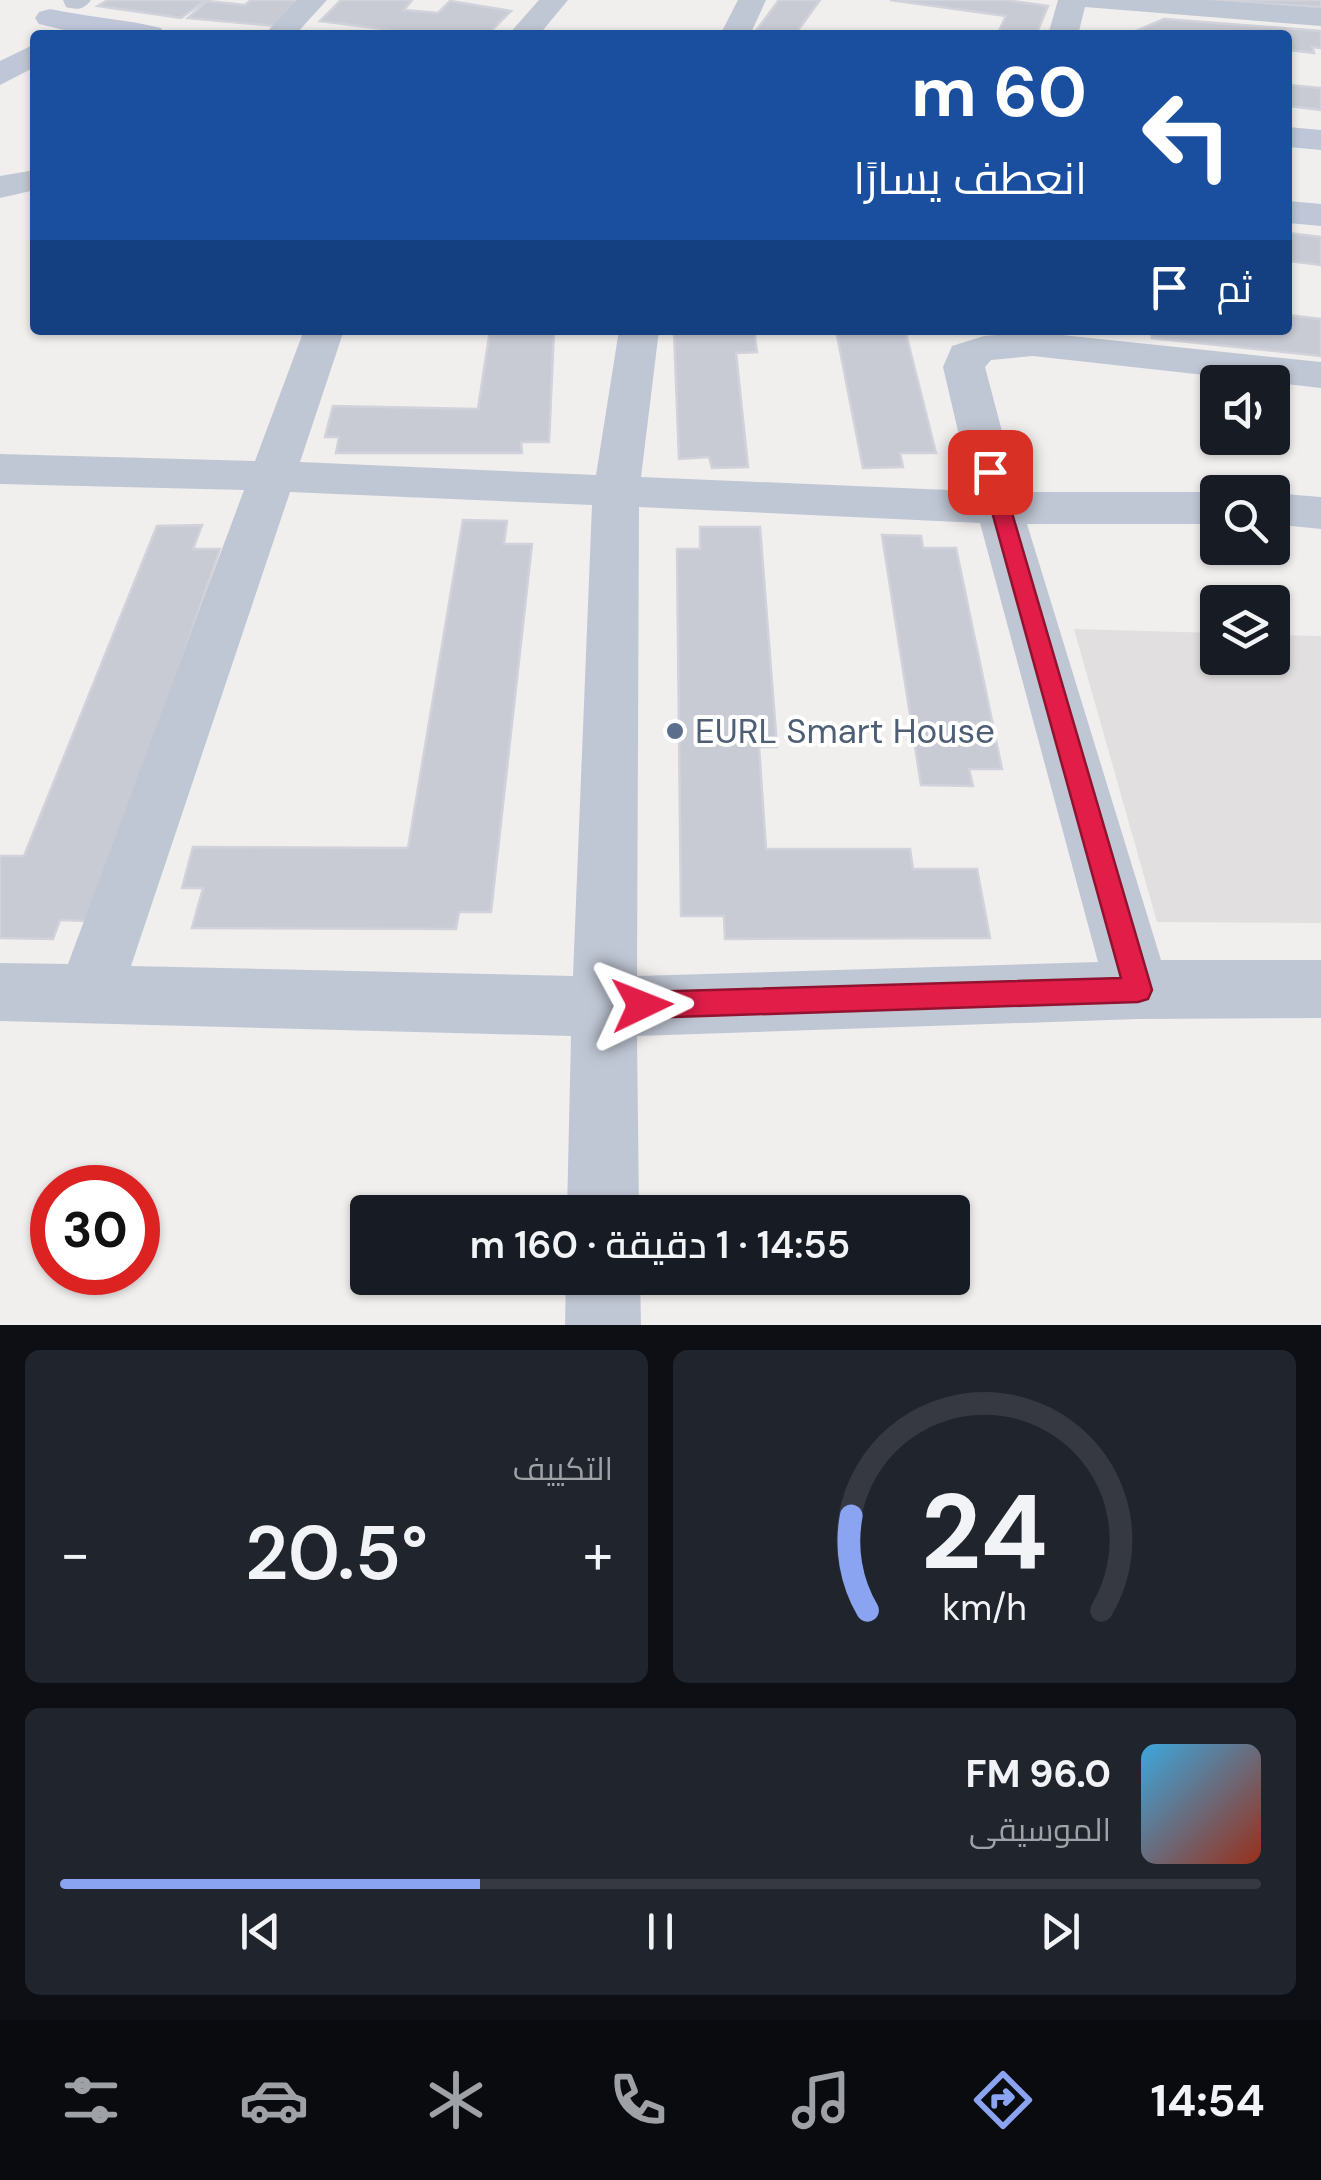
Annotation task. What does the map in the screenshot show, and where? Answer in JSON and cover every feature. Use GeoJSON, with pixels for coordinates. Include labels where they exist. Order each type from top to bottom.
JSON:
{"type":"FeatureCollection","features":[{"type":"Feature","properties":{"kind":"main road"},"geometry":{"type":"LineString","coordinates":[[56,11],[105,30]]}},
{"type":"Feature","properties":{"kind":"main road"},"geometry":{"type":"LineString","coordinates":[[0,74],[30,56]]}},
{"type":"Feature","properties":{"kind":"main road"},"geometry":{"type":"LineString","coordinates":[[0,92],[30,95]]}},
{"type":"Feature","properties":{"kind":"main road"},"geometry":{"type":"LineString","coordinates":[[1292,137],[1321,140]]}},
{"type":"Feature","properties":{"kind":"main road"},"geometry":{"type":"LineString","coordinates":[[1292,212],[1321,215]]}},
{"type":"Feature","properties":{"kind":"street"},"geometry":{"type":"LineString","coordinates":[[284,30],[313,0]]}},
{"type":"Feature","properties":{"kind":"street"},"geometry":{"type":"LineString","coordinates":[[527,30],[554,0]]}},
{"type":"Feature","properties":{"kind":"street"},"geometry":{"type":"LineString","coordinates":[[737,30],[752,0]]}},
{"type":"Feature","properties":{"kind":"street"},"geometry":{"type":"LineString","coordinates":[[1064,30],[1072,0]]}},
{"type":"Feature","properties":{"kind":"street"},"geometry":{"type":"LineString","coordinates":[[1092,0],[1321,17]]}},
{"type":"Feature","properties":{"kind":"street"},"geometry":{"type":"LineString","coordinates":[[0,187],[30,181]]}},
{"type":"Feature","properties":{"kind":"street"},"geometry":{"type":"LineString","coordinates":[[90,993],[322,335]]}},
{"type":"Feature","properties":{"kind":"street"},"geometry":{"type":"LineString","coordinates":[[603,1195],[616,492],[638,335]]}},
{"type":"Feature","properties":{"kind":"street"},"geometry":{"type":"LineString","coordinates":[[1138,990],[999,508],[964,367],[967,354],[984,348],[1033,344],[1321,375]]}},
{"type":"Feature","properties":{"kind":"street"},"geometry":{"type":"LineString","coordinates":[[0,469],[271,476],[999,508],[1200,508]]}},
{"type":"Feature","properties":{"kind":"street"},"geometry":{"type":"LineString","coordinates":[[1290,510],[1321,513]]}},
{"type":"Feature","properties":{"kind":"street"},"geometry":{"type":"LineString","coordinates":[[0,992],[604,1006],[1138,990],[1321,990]]}},
{"type":"Feature","properties":{"kind":"street"},"geometry":{"type":"LineString","coordinates":[[603,1295],[603,1325]]}},
{"type":"Feature","properties":{"kind":"shaded area"},"geometry":{"type":"Polygon","coordinates":[[[1074,629],[1200,633],[1200,675],[1290,675],[1290,635],[1321,636],[1321,923],[1157,922],[1074,629]]]}},
{"type":"Feature","properties":{"kind":"building"},"geometry":{"type":"Polygon","coordinates":[[[108,0],[206,0],[181,18],[98,6],[108,0]]]}},
{"type":"Feature","properties":{"kind":"building"},"geometry":{"type":"Polygon","coordinates":[[[251,0],[301,0],[276,26],[188,18],[207,1],[245,5],[251,0]]]}},
{"type":"Feature","properties":{"kind":"building"},"geometry":{"type":"Polygon","coordinates":[[[341,0],[412,0],[404,10],[438,13],[450,1],[511,11],[492,30],[392,30],[320,21],[341,0]]]}},
{"type":"Feature","properties":{"kind":"building"},"geometry":{"type":"Polygon","coordinates":[[[779,0],[820,0],[798,30],[757,30],[779,0]]]}},
{"type":"Feature","properties":{"kind":"building"},"geometry":{"type":"Polygon","coordinates":[[[890,0],[1006,0],[1048,6],[1038,30],[999,30],[1006,16],[890,0]]]}},
{"type":"Feature","properties":{"kind":"building"},"geometry":{"type":"Polygon","coordinates":[[[1195,0],[1321,0],[1321,7],[1195,0]]]}},
{"type":"Feature","properties":{"kind":"building"},"geometry":{"type":"Polygon","coordinates":[[[1164,19],[1321,31],[1321,48],[1312,47],[1314,53],[1292,50],[1292,30],[1139,30],[1164,19]]]}},
{"type":"Feature","properties":{"kind":"building"},"geometry":{"type":"Polygon","coordinates":[[[1292,85],[1321,88],[1321,110],[1292,106],[1292,85]]]}},
{"type":"Feature","properties":{"kind":"building"},"geometry":{"type":"Polygon","coordinates":[[[1292,233],[1321,237],[1321,265],[1292,261],[1292,233]]]}},
{"type":"Feature","properties":{"kind":"building"},"geometry":{"type":"Polygon","coordinates":[[[1292,315],[1321,319],[1321,356],[1152,335],[1292,335],[1292,315]]]}},
{"type":"Feature","properties":{"kind":"building"},"geometry":{"type":"Polygon","coordinates":[[[489,335],[554,335],[549,442],[521,442],[522,453],[336,453],[339,437],[325,437],[333,406],[478,409],[489,335]]]}},
{"type":"Feature","properties":{"kind":"building"},"geometry":{"type":"Polygon","coordinates":[[[674,335],[755,335],[757,352],[736,353],[748,467],[712,468],[709,457],[679,459],[674,335]]]}},
{"type":"Feature","properties":{"kind":"building"},"geometry":{"type":"Polygon","coordinates":[[[837,335],[906,335],[936,453],[900,453],[903,467],[863,468],[837,335]]]}},
{"type":"Feature","properties":{"kind":"building"},"geometry":{"type":"Polygon","coordinates":[[[463,520],[507,521],[504,544],[532,544],[491,912],[459,912],[456,929],[192,928],[203,888],[182,888],[193,847],[408,848],[463,520]]]}},
{"type":"Feature","properties":{"kind":"building"},"geometry":{"type":"Polygon","coordinates":[[[202,525],[193,549],[220,549],[92,921],[60,920],[53,939],[0,938],[0,856],[24,856],[157,526],[202,525]]]}},
{"type":"Feature","properties":{"kind":"building"},"geometry":{"type":"Polygon","coordinates":[[[700,527],[760,527],[777,747],[759,747],[766,849],[910,849],[913,869],[977,869],[990,938],[725,939],[724,916],[681,916],[677,549],[700,549],[700,527]]]}},
{"type":"Feature","properties":{"kind":"building"},"geometry":{"type":"Polygon","coordinates":[[[882,535],[921,536],[923,548],[956,548],[1002,769],[969,769],[973,786],[921,785],[882,535]]]}},
{"type":"Feature","properties":{"kind":"place","name":"EURL Smart House"},"geometry":{"type":"Point","coordinates":[675,731]}},
{"type":"Feature","properties":{"kind":"route"},"geometry":{"type":"LineString","coordinates":[[642,1005],[1138,990],[990,472]]}}]}
